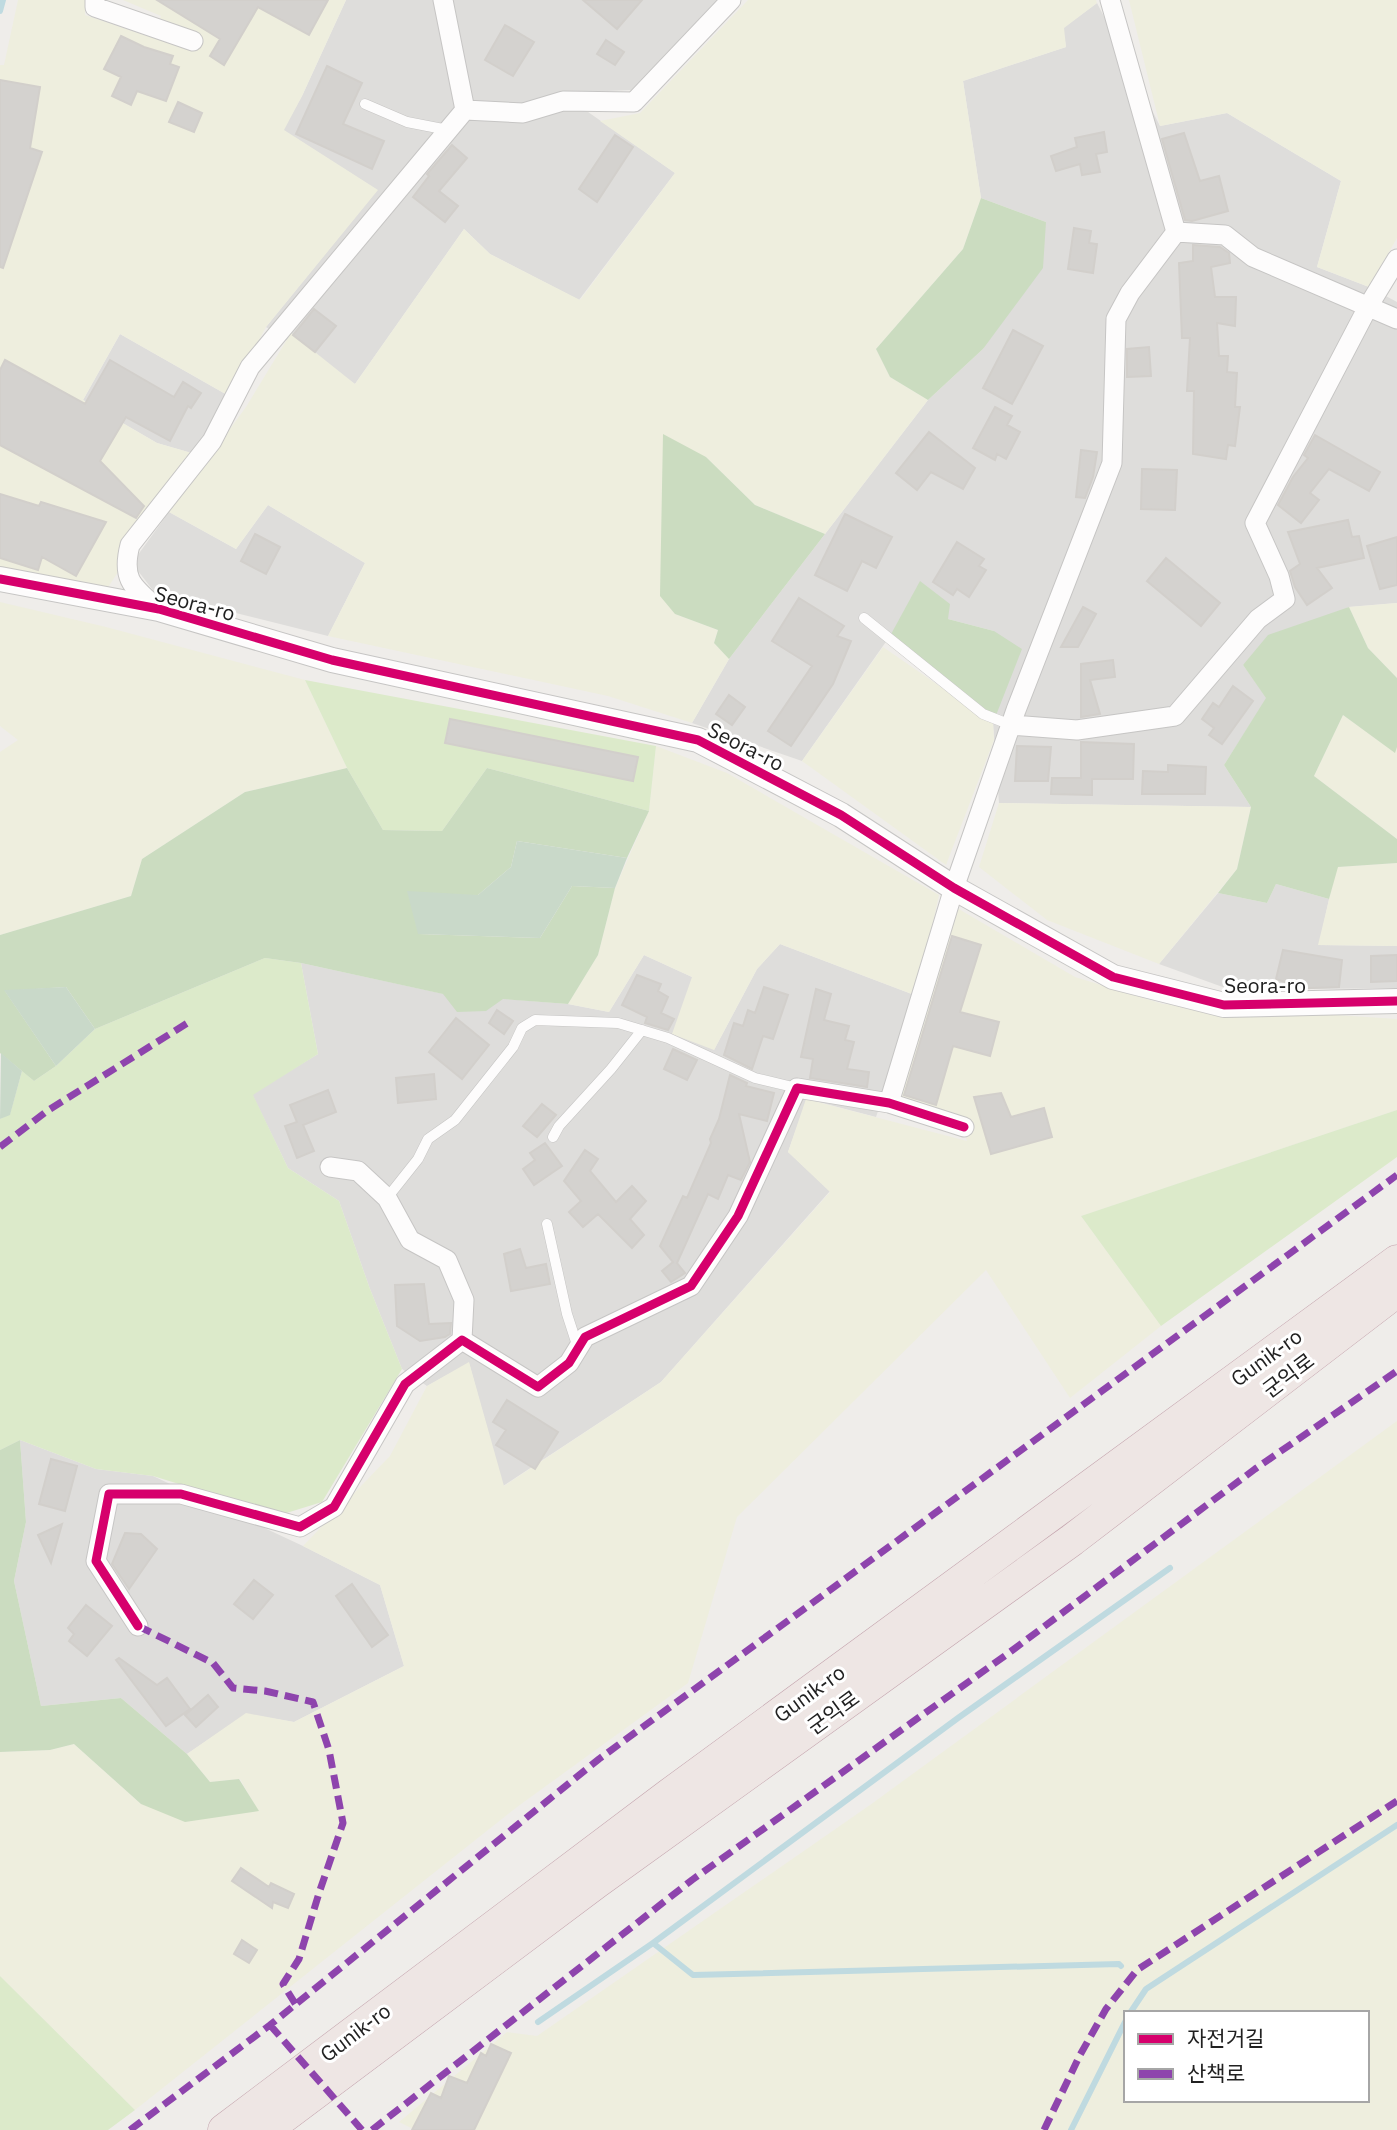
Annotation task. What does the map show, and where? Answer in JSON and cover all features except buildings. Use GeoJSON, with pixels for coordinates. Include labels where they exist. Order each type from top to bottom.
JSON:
{"type":"FeatureCollection","features":[{"type":"Feature","properties":{"kind":"highway","name":"Gunik-ro"},"geometry":{"type":"LineString","coordinates":[[225,2130],[670,1794],[1397,1261]]}},
{"type":"Feature","properties":{"kind":"highway","name":"군익로"},"geometry":{"type":"LineString","coordinates":[[266,2130],[608,1874],[1072,1540],[1397,1291]]}},
{"type":"Feature","properties":{"kind":"street"},"geometry":{"type":"LineString","coordinates":[[95,0],[95,7],[193,41]]}},
{"type":"Feature","properties":{"kind":"street"},"geometry":{"type":"LineString","coordinates":[[443,0],[465,110]]}},
{"type":"Feature","properties":{"kind":"street"},"geometry":{"type":"LineString","coordinates":[[465,110],[523,113],[563,101],[634,102],[731,0]]}},
{"type":"Feature","properties":{"kind":"street"},"geometry":{"type":"LineString","coordinates":[[1110,0],[1176,232]]}},
{"type":"Feature","properties":{"kind":"street"},"geometry":{"type":"LineString","coordinates":[[159,610],[133,586],[125,564],[130,545],[212,441],[250,367],[465,110]]}},
{"type":"Feature","properties":{"kind":"street"},"geometry":{"type":"LineString","coordinates":[[1176,232],[1225,235],[1253,257],[1397,319]]}},
{"type":"Feature","properties":{"kind":"street"},"geometry":{"type":"LineString","coordinates":[[889,1103],[954,888],[1011,725],[1112,463],[1116,319],[1130,293],[1176,232]]}},
{"type":"Feature","properties":{"kind":"street"},"geometry":{"type":"LineString","coordinates":[[1011,725],[1077,730],[1175,716],[1258,618],[1285,599],[1279,576],[1255,523],[1369,305],[1397,260]]}},
{"type":"Feature","properties":{"kind":"street","name":"Seora-ro"},"geometry":{"type":"LineString","coordinates":[[0,579],[159,610],[332,660],[698,740],[841,815],[954,888],[1113,977],[1224,1005],[1397,1001]]}},
{"type":"Feature","properties":{"kind":"street"},"geometry":{"type":"LineString","coordinates":[[463,1340],[538,1387],[569,1363],[585,1337],[691,1286],[738,1216],[797,1088],[889,1103],[964,1127]]}},
{"type":"Feature","properties":{"kind":"street"},"geometry":{"type":"LineString","coordinates":[[330,1167],[358,1171],[387,1198],[410,1240],[447,1260],[464,1300],[463,1340]]}},
{"type":"Feature","properties":{"kind":"street"},"geometry":{"type":"LineString","coordinates":[[138,1626],[96,1562],[109,1494],[181,1494],[300,1527],[334,1507],[405,1384],[463,1340]]}},
{"type":"Feature","properties":{"kind":"lane"},"geometry":{"type":"LineString","coordinates":[[365,104],[407,122],[448,130]]}},
{"type":"Feature","properties":{"kind":"lane"},"geometry":{"type":"LineString","coordinates":[[864,618],[983,714],[1011,725]]}},
{"type":"Feature","properties":{"kind":"lane"},"geometry":{"type":"LineString","coordinates":[[387,1198],[418,1159],[428,1139],[455,1120],[513,1046],[522,1028],[535,1020],[618,1023],[668,1038],[755,1078],[797,1088]]}},
{"type":"Feature","properties":{"kind":"lane"},"geometry":{"type":"LineString","coordinates":[[553,1137],[559,1126],[642,1030]]}},
{"type":"Feature","properties":{"kind":"lane"},"geometry":{"type":"LineString","coordinates":[[547,1224],[567,1314],[578,1348]]}},
{"type":"Feature","properties":{"kind":"shaded area"},"geometry":{"type":"Polygon","coordinates":[[[346,0],[717,0],[631,90],[561,93],[675,173],[579,300],[490,254],[464,229],[355,384],[266,327],[377,190],[283,130],[302,96],[346,0]]]}},
{"type":"Feature","properties":{"kind":"shaded area"},"geometry":{"type":"Polygon","coordinates":[[[1097,3],[1160,126],[1227,113],[1341,181],[1317,267],[1369,287],[1397,302],[1397,603],[1349,607],[1243,665],[1267,698],[1224,765],[1251,807],[999,803],[993,723],[994,631],[948,619],[890,636],[802,761],[692,723],[729,659],[928,400],[983,349],[1046,222],[981,198],[963,81],[1066,47],[1063,28],[1097,3]]]}},
{"type":"Feature","properties":{"kind":"shaded area"},"geometry":{"type":"Polygon","coordinates":[[[120,334],[229,396],[195,454],[157,443],[83,400],[120,334]]]}},
{"type":"Feature","properties":{"kind":"shaded area"},"geometry":{"type":"Polygon","coordinates":[[[268,505],[365,563],[328,636],[155,593],[132,563],[169,512],[236,549],[268,505]]]}},
{"type":"Feature","properties":{"kind":"shaded area"},"geometry":{"type":"Polygon","coordinates":[[[1276,884],[1329,899],[1319,945],[1397,946],[1397,988],[1231,990],[1159,964],[1218,893],[1267,903],[1276,884]]]}},
{"type":"Feature","properties":{"kind":"shaded area"},"geometry":{"type":"Polygon","coordinates":[[[780,944],[917,996],[876,1117],[807,1099],[788,1152],[830,1191],[661,1382],[503,1486],[469,1363],[427,1386],[402,1369],[339,1201],[288,1168],[252,1094],[318,1054],[301,963],[444,994],[568,1004],[609,1012],[644,955],[692,977],[714,1050],[757,969],[780,944]]]}},
{"type":"Feature","properties":{"kind":"shaded area"},"geometry":{"type":"Polygon","coordinates":[[[20,1440],[96,1469],[153,1476],[380,1585],[404,1666],[294,1722],[246,1714],[187,1754],[121,1698],[41,1706],[14,1581],[26,1522],[20,1440]]]}},
{"type":"Feature","properties":{"kind":"green space"},"geometry":{"type":"Polygon","coordinates":[[[18,0],[86,0],[85,15],[153,38],[161,16],[123,0],[346,0],[284,130],[378,190],[266,327],[229,396],[120,334],[83,400],[157,443],[195,454],[105,592],[0,567],[0,65],[4,65],[18,0]]]}},
{"type":"Feature","properties":{"kind":"green space"},"geometry":{"type":"Polygon","coordinates":[[[748,0],[1096,0],[1097,3],[1064,28],[1066,47],[963,81],[981,198],[963,249],[876,349],[890,377],[928,400],[825,534],[755,505],[706,457],[675,614],[718,630],[714,643],[729,659],[692,723],[608,696],[328,636],[365,563],[268,505],[236,549],[169,512],[246,407],[291,333],[355,384],[464,229],[490,254],[580,300],[675,173],[600,121],[640,113],[748,0]]]}},
{"type":"Feature","properties":{"kind":"green space"},"geometry":{"type":"Polygon","coordinates":[[[1129,0],[1397,0],[1397,238],[1369,287],[1317,267],[1341,181],[1227,113],[1160,126],[1129,0]]]}},
{"type":"Feature","properties":{"kind":"green space"},"geometry":{"type":"Polygon","coordinates":[[[981,198],[1046,222],[1043,268],[983,349],[928,400],[890,377],[876,349],[963,249],[981,198]]]}},
{"type":"Feature","properties":{"kind":"green space"},"geometry":{"type":"Polygon","coordinates":[[[663,434],[706,457],[755,505],[825,534],[729,659],[714,643],[718,630],[675,614],[660,596],[663,434]]]}},
{"type":"Feature","properties":{"kind":"green space"},"geometry":{"type":"Polygon","coordinates":[[[920,581],[950,604],[948,619],[994,631],[1022,649],[993,723],[890,636],[920,581]]]}},
{"type":"Feature","properties":{"kind":"green space"},"geometry":{"type":"Polygon","coordinates":[[[0,602],[305,680],[347,768],[245,792],[142,859],[131,896],[0,935],[0,752],[18,740],[0,726],[0,602]]]}},
{"type":"Feature","properties":{"kind":"green space"},"geometry":{"type":"Polygon","coordinates":[[[1397,603],[1397,678],[1368,648],[1349,607],[1397,603]]]}},
{"type":"Feature","properties":{"kind":"green space"},"geometry":{"type":"Polygon","coordinates":[[[1349,607],[1368,648],[1397,678],[1397,747],[1395,753],[1343,715],[1314,776],[1397,839],[1397,863],[1338,867],[1329,899],[1276,884],[1267,903],[1218,893],[1237,869],[1251,807],[1224,765],[1266,698],[1243,665],[1268,635],[1349,607]]]}},
{"type":"Feature","properties":{"kind":"green space"},"geometry":{"type":"Polygon","coordinates":[[[883,647],[993,723],[994,740],[946,865],[802,761],[883,647]]]}},
{"type":"Feature","properties":{"kind":"green space"},"geometry":{"type":"Polygon","coordinates":[[[305,680],[656,746],[649,811],[487,768],[442,831],[383,830],[347,768],[305,680]]]}},
{"type":"Feature","properties":{"kind":"green space"},"geometry":{"type":"Polygon","coordinates":[[[1343,715],[1394,752],[1397,747],[1397,839],[1314,776],[1343,715]]]}},
{"type":"Feature","properties":{"kind":"green space"},"geometry":{"type":"Polygon","coordinates":[[[656,746],[727,773],[939,895],[917,996],[780,944],[757,969],[714,1050],[672,1034],[692,977],[644,955],[609,1012],[568,1004],[598,955],[615,888],[649,811],[656,746]]]}},
{"type":"Feature","properties":{"kind":"green space"},"geometry":{"type":"Polygon","coordinates":[[[347,768],[383,830],[442,831],[487,768],[649,811],[627,858],[517,841],[511,867],[478,895],[419,934],[540,938],[572,886],[615,888],[598,955],[568,1004],[503,999],[486,1011],[457,1012],[443,994],[301,963],[265,958],[95,1029],[66,987],[5,991],[56,1066],[34,1081],[0,1053],[0,935],[131,896],[142,859],[245,792],[347,768]]]}},
{"type":"Feature","properties":{"kind":"green space"},"geometry":{"type":"Polygon","coordinates":[[[999,803],[1251,807],[1237,869],[1159,964],[1047,920],[979,867],[999,803]]]}},
{"type":"Feature","properties":{"kind":"green space"},"geometry":{"type":"Polygon","coordinates":[[[517,841],[627,858],[615,888],[572,886],[540,938],[418,934],[407,891],[478,895],[511,867],[517,841]]]}},
{"type":"Feature","properties":{"kind":"green space"},"geometry":{"type":"Polygon","coordinates":[[[1397,863],[1397,946],[1318,945],[1337,867],[1397,863]]]}},
{"type":"Feature","properties":{"kind":"green space"},"geometry":{"type":"Polygon","coordinates":[[[957,908],[1075,977],[1163,1004],[1397,1019],[1397,1110],[1081,1216],[1161,1326],[1070,1398],[986,1270],[737,1517],[688,1683],[517,1807],[135,2110],[0,1976],[0,1752],[50,1750],[74,1744],[141,1804],[258,1811],[240,1779],[210,1782],[187,1754],[246,1713],[294,1722],[404,1666],[380,1585],[303,1546],[390,1456],[427,1386],[469,1362],[504,1486],[661,1382],[830,1192],[788,1152],[806,1099],[967,1141],[958,1117],[897,1101],[957,908]]]}},
{"type":"Feature","properties":{"kind":"green space"},"geometry":{"type":"Polygon","coordinates":[[[265,958],[301,963],[318,1054],[253,1095],[288,1168],[339,1201],[402,1369],[322,1502],[280,1515],[153,1476],[96,1469],[20,1440],[0,1450],[0,1119],[10,1114],[22,1071],[34,1081],[56,1066],[95,1029],[265,958]]]}},
{"type":"Feature","properties":{"kind":"green space"},"geometry":{"type":"Polygon","coordinates":[[[66,987],[95,1029],[56,1066],[4,990],[66,987]]]}},
{"type":"Feature","properties":{"kind":"green space"},"geometry":{"type":"Polygon","coordinates":[[[1,1053],[22,1071],[10,1115],[0,1119],[1,1053]]]}},
{"type":"Feature","properties":{"kind":"green space"},"geometry":{"type":"Polygon","coordinates":[[[1397,1110],[1397,1157],[1161,1326],[1081,1216],[1397,1110]]]}},
{"type":"Feature","properties":{"kind":"green space"},"geometry":{"type":"Polygon","coordinates":[[[1397,1421],[1397,2130],[415,2130],[399,2122],[507,2032],[537,2036],[870,1805],[1397,1421]]]}},
{"type":"Feature","properties":{"kind":"green space"},"geometry":{"type":"Polygon","coordinates":[[[20,1440],[26,1522],[14,1581],[41,1706],[121,1698],[187,1754],[210,1782],[239,1779],[259,1811],[185,1822],[141,1804],[74,1744],[50,1750],[0,1752],[0,1450],[20,1440]]]}},
{"type":"Feature","properties":{"kind":"green space"},"geometry":{"type":"Polygon","coordinates":[[[0,1976],[135,2110],[108,2130],[0,2130],[0,1976]]]}},
{"type":"Feature","properties":{"kind":"waterway"},"geometry":{"type":"LineString","coordinates":[[0,11],[3,0]]}},
{"type":"Feature","properties":{"kind":"waterway"},"geometry":{"type":"LineString","coordinates":[[653,1943],[958,1718],[1170,1568]]}},
{"type":"Feature","properties":{"kind":"waterway"},"geometry":{"type":"LineString","coordinates":[[1131,2011],[1146,1989],[1397,1825]]}},
{"type":"Feature","properties":{"kind":"waterway"},"geometry":{"type":"LineString","coordinates":[[538,2022],[653,1943],[693,1975],[1121,1966]]}},
{"type":"Feature","properties":{"kind":"waterway"},"geometry":{"type":"LineString","coordinates":[[1071,2130],[1124,2024]]}},
{"type":"Feature","properties":{"kind":"marked path"},"geometry":{"type":"LineString","coordinates":[[0,1147],[47,1111],[189,1022]]}},
{"type":"Feature","properties":{"kind":"marked path"},"geometry":{"type":"LineString","coordinates":[[130,2130],[270,2025],[599,1759],[1397,1175]]}},
{"type":"Feature","properties":{"kind":"marked path"},"geometry":{"type":"LineString","coordinates":[[372,2130],[692,1880],[1006,1655],[1255,1469],[1397,1371]]}},
{"type":"Feature","properties":{"kind":"marked path"},"geometry":{"type":"LineString","coordinates":[[138,1626],[213,1663],[233,1688],[265,1691],[313,1702],[329,1750],[343,1823],[299,1959],[283,1984],[296,2005]]}},
{"type":"Feature","properties":{"kind":"marked path"},"geometry":{"type":"LineString","coordinates":[[1044,2130],[1080,2055],[1106,2009],[1137,1970],[1397,1801]]}},
{"type":"Feature","properties":{"kind":"marked path"},"geometry":{"type":"LineString","coordinates":[[270,2025],[362,2130]]}},
{"type":"Feature","properties":{"kind":"cycle path"},"geometry":{"type":"LineString","coordinates":[[0,579],[159,609],[332,660],[698,740],[841,815],[954,888],[1113,977],[1224,1005],[1397,1001]]}},
{"type":"Feature","properties":{"kind":"cycle path"},"geometry":{"type":"LineString","coordinates":[[138,1626],[96,1561],[109,1494],[181,1494],[300,1527],[334,1507],[405,1384],[462,1340],[538,1387],[569,1363],[585,1337],[691,1286],[738,1216],[797,1088],[889,1103],[964,1127]]}}]}
